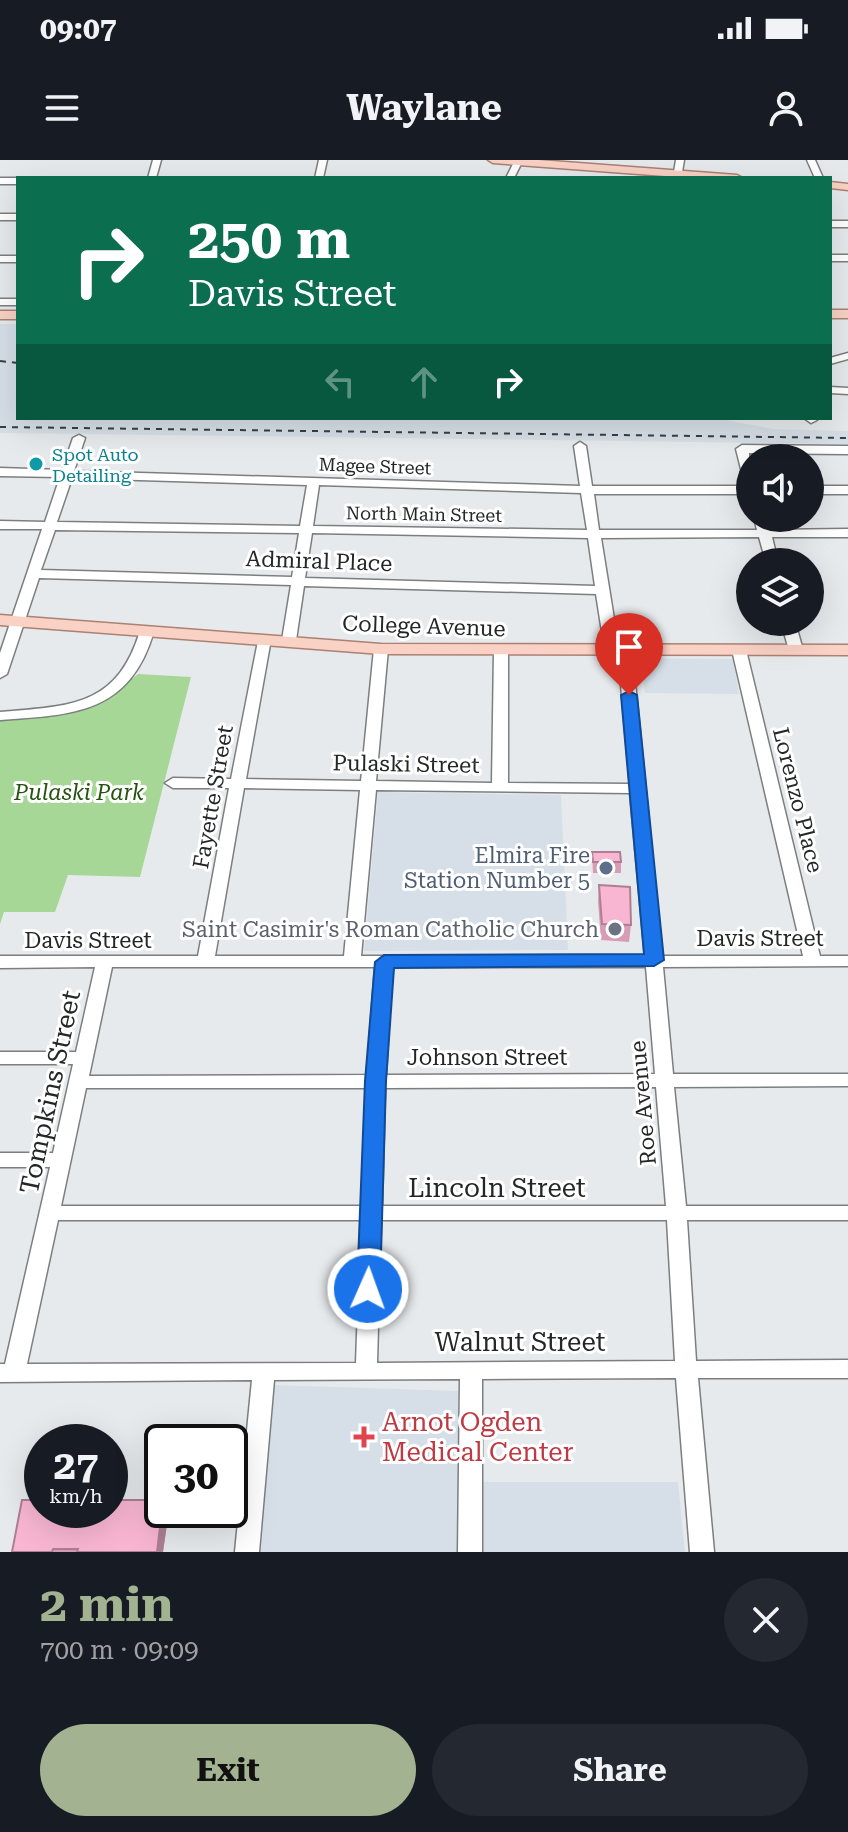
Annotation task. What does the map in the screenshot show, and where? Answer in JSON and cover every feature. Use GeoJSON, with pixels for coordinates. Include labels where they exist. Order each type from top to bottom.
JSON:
{"type":"FeatureCollection","features":[{"type":"Feature","properties":{"kind":"main road"},"geometry":{"type":"LineString","coordinates":[[493,160],[593,164],[678,176]]}},
{"type":"Feature","properties":{"kind":"main road","name":"College Avenue"},"geometry":{"type":"LineString","coordinates":[[9,621],[381,649],[848,650]]}},
{"type":"Feature","properties":{"kind":"street"},"geometry":{"type":"LineString","coordinates":[[678,176],[680,160]]}},
{"type":"Feature","properties":{"kind":"street"},"geometry":{"type":"LineString","coordinates":[[0,674],[9,621],[34,574],[79,438]]}},
{"type":"Feature","properties":{"kind":"street","name":"Roe Avenue"},"geometry":{"type":"LineString","coordinates":[[580,446],[604,590],[618,651],[638,789],[677,1214],[686,1369],[702,1552]]}},
{"type":"Feature","properties":{"kind":"street"},"geometry":{"type":"LineString","coordinates":[[824,450],[848,450]]}},
{"type":"Feature","properties":{"kind":"street","name":"Magee Street"},"geometry":{"type":"LineString","coordinates":[[0,472],[589,490],[736,490]]}},
{"type":"Feature","properties":{"kind":"street"},"geometry":{"type":"LineString","coordinates":[[289,640],[313,483]]}},
{"type":"Feature","properties":{"kind":"street"},"geometry":{"type":"LineString","coordinates":[[824,490],[848,490]]}},
{"type":"Feature","properties":{"kind":"street","name":"North Main Street"},"geometry":{"type":"LineString","coordinates":[[0,525],[596,534],[848,533]]}},
{"type":"Feature","properties":{"kind":"street"},"geometry":{"type":"LineString","coordinates":[[765,534],[768,548]]}},
{"type":"Feature","properties":{"kind":"street","name":"Admiral Place"},"geometry":{"type":"LineString","coordinates":[[34,574],[604,590]]}},
{"type":"Feature","properties":{"kind":"street"},"geometry":{"type":"LineString","coordinates":[[0,716],[55,712],[109,693],[135,670],[147,631]]}},
{"type":"Feature","properties":{"kind":"street"},"geometry":{"type":"LineString","coordinates":[[792,636],[796,650]]}},
{"type":"Feature","properties":{"kind":"street","name":"Fayette Street"},"geometry":{"type":"LineString","coordinates":[[205,962],[264,639]]}},
{"type":"Feature","properties":{"kind":"street"},"geometry":{"type":"LineString","coordinates":[[352,961],[381,649]]}},
{"type":"Feature","properties":{"kind":"street","name":"Lorenzo Place"},"geometry":{"type":"LineString","coordinates":[[739,650],[813,960]]}},
{"type":"Feature","properties":{"kind":"street"},"geometry":{"type":"LineString","coordinates":[[500,787],[501,651]]}},
{"type":"Feature","properties":{"kind":"street","name":"Pulaski Street"},"geometry":{"type":"LineString","coordinates":[[173,783],[638,789]]}},
{"type":"Feature","properties":{"kind":"street","name":"Davis Street"},"geometry":{"type":"LineString","coordinates":[[0,962],[848,961]]}},
{"type":"Feature","properties":{"kind":"street","name":"Tompkins Street"},"geometry":{"type":"LineString","coordinates":[[7,1373],[51,1213],[105,962]]}},
{"type":"Feature","properties":{"kind":"street"},"geometry":{"type":"LineString","coordinates":[[366,1371],[376,1081],[384,962]]}},
{"type":"Feature","properties":{"kind":"street"},"geometry":{"type":"LineString","coordinates":[[0,1058],[83,1058]]}},
{"type":"Feature","properties":{"kind":"street","name":"Johnson Street"},"geometry":{"type":"LineString","coordinates":[[78,1082],[848,1080]]}},
{"type":"Feature","properties":{"kind":"street"},"geometry":{"type":"LineString","coordinates":[[0,1160],[62,1160]]}},
{"type":"Feature","properties":{"kind":"street","name":"Lincoln Street"},"geometry":{"type":"LineString","coordinates":[[51,1213],[848,1213]]}},
{"type":"Feature","properties":{"kind":"street","name":"Walnut Street"},"geometry":{"type":"LineString","coordinates":[[7,1373],[848,1369]]}},
{"type":"Feature","properties":{"kind":"street"},"geometry":{"type":"LineString","coordinates":[[247,1552],[264,1371]]}},
{"type":"Feature","properties":{"kind":"street"},"geometry":{"type":"LineString","coordinates":[[470,1552],[471,1371]]}},
{"type":"Feature","properties":{"kind":"shaded area"},"geometry":{"type":"Polygon","coordinates":[[[0,324],[16,324],[16,420],[726,420],[773,429],[848,431],[848,444],[0,433],[0,324]]]}},
{"type":"Feature","properties":{"kind":"shaded area"},"geometry":{"type":"Polygon","coordinates":[[[640,658],[733,659],[739,694],[645,693],[640,658]]]}},
{"type":"Feature","properties":{"kind":"shaded area"},"geometry":{"type":"Polygon","coordinates":[[[378,792],[561,795],[568,950],[364,951],[378,792]]]}},
{"type":"Feature","properties":{"kind":"shaded area","name":"Arnot Ogden Medical Center"},"geometry":{"type":"Polygon","coordinates":[[[274,1385],[458,1391],[458,1482],[678,1482],[685,1552],[261,1552],[274,1385]]]}},
{"type":"Feature","properties":{"kind":"green space","name":"Pulaski Park"},"geometry":{"type":"Polygon","coordinates":[[[138,674],[191,677],[140,877],[68,875],[55,912],[4,912],[0,924],[0,720],[52,716],[107,699],[138,674]]]}},
{"type":"Feature","properties":{"kind":"building"},"geometry":{"type":"Polygon","coordinates":[[[592,852],[620,852],[621,862],[593,862],[592,852]]]}},
{"type":"Feature","properties":{"kind":"building"},"geometry":{"type":"Polygon","coordinates":[[[599,885],[630,887],[631,925],[602,924],[599,885]]]}},
{"type":"Feature","properties":{"kind":"building"},"geometry":{"type":"Polygon","coordinates":[[[22,1500],[24,1528],[128,1528],[128,1500],[144,1500],[144,1528],[160,1528],[157,1552],[53,1549],[52,1552],[12,1552],[22,1500]]]}},
{"type":"Feature","properties":{"kind":"railway"},"geometry":{"type":"LineString","coordinates":[[0,361],[16,363]]}},
{"type":"Feature","properties":{"kind":"railway"},"geometry":{"type":"LineString","coordinates":[[0,427],[848,438]]}},
{"type":"Feature","properties":{"kind":"place","name":"Spot Auto Detailing"},"geometry":{"type":"Point","coordinates":[36,464]}},
{"type":"Feature","properties":{"kind":"place","name":"Elmira Fire Station Number 5"},"geometry":{"type":"Point","coordinates":[606,868]}},
{"type":"Feature","properties":{"kind":"place","name":"Saint Casimir's Roman Catholic Church"},"geometry":{"type":"Point","coordinates":[615,929]}},
{"type":"Feature","properties":{"kind":"place","name":"Arnot Ogden Medical Center"},"geometry":{"type":"Point","coordinates":[364,1437]}},
{"type":"Feature","properties":{"kind":"route"},"geometry":{"type":"LineString","coordinates":[[368,1289],[384,962],[654,960],[629,695]]}}]}
